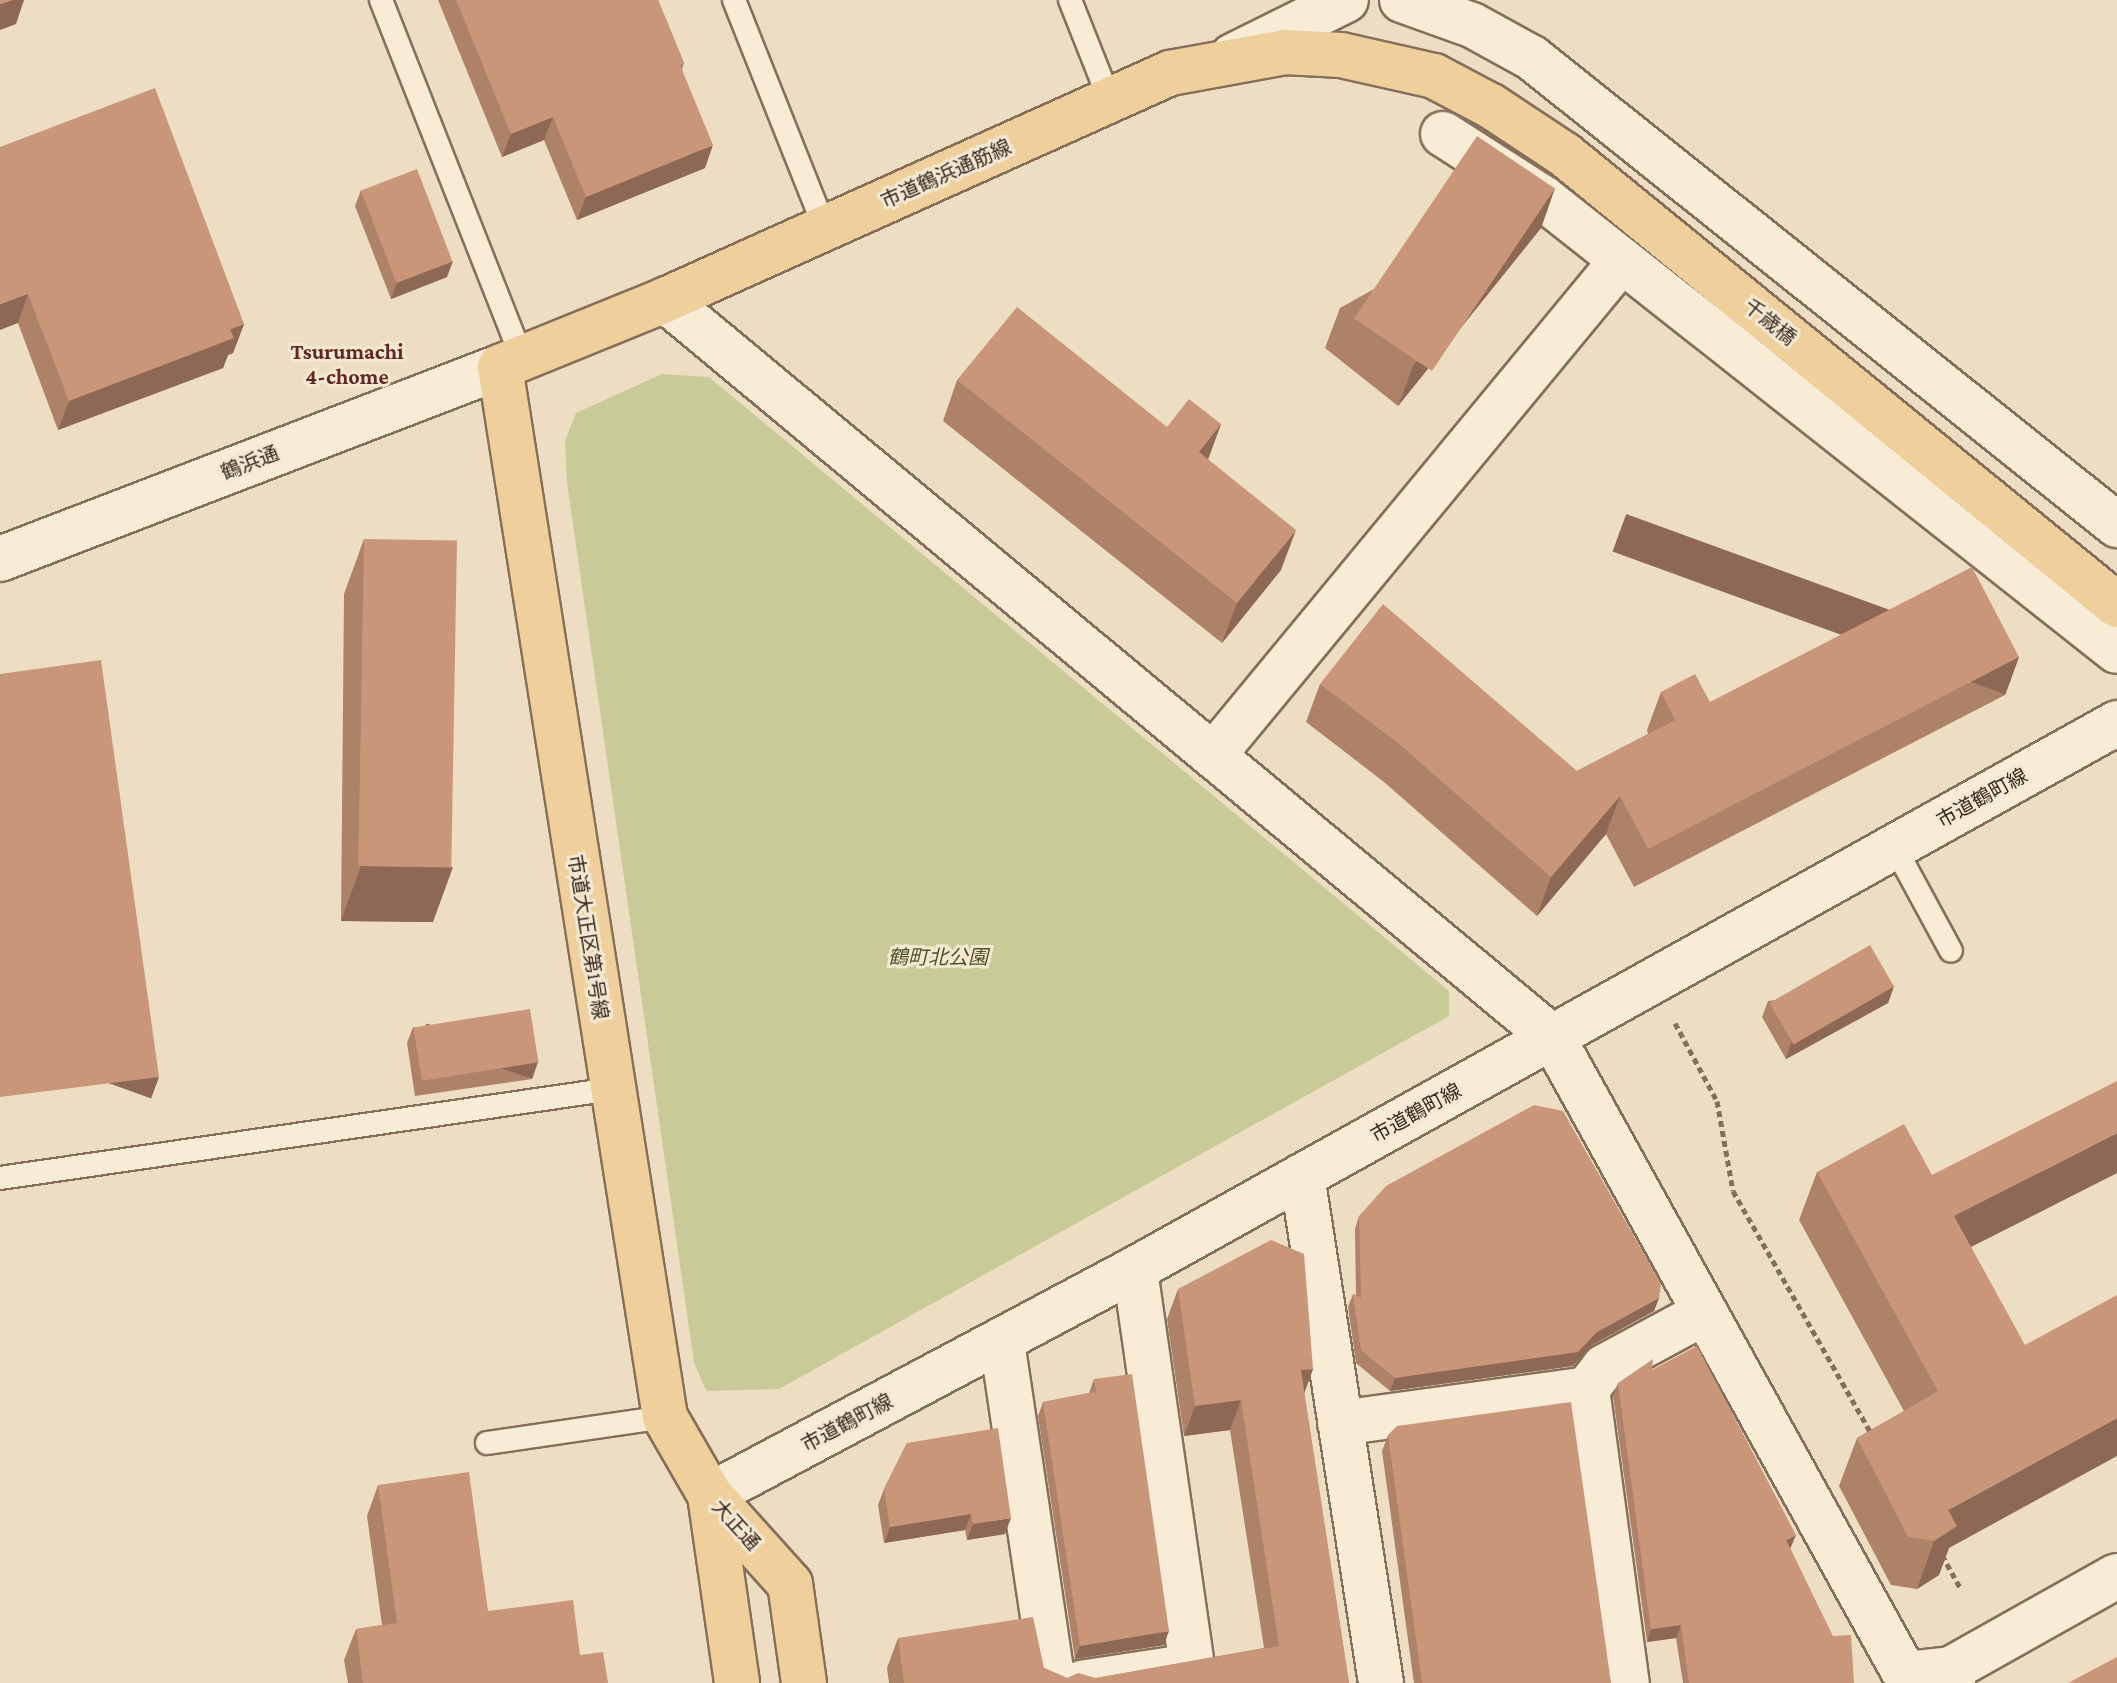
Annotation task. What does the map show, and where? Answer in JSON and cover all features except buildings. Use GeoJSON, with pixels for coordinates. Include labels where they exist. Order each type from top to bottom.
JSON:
{"type":"FeatureCollection","features":[{"type":"Feature","properties":{"kind":"main road","name":"市道鶴浜通筋線"},"geometry":{"type":"LineString","coordinates":[[511,362],[665,300],[1170,73],[1227,59],[1285,52],[1406,66]]}},
{"type":"Feature","properties":{"kind":"main road","name":"千歳橋"},"geometry":{"type":"LineString","coordinates":[[1406,66],[1491,106],[1565,155],[2117,605]]}},
{"type":"Feature","properties":{"kind":"main road","name":"市道大正区第1号線"},"geometry":{"type":"LineString","coordinates":[[511,362],[612,1089],[665,1417],[710,1495]]}},
{"type":"Feature","properties":{"kind":"main road","name":"大正通"},"geometry":{"type":"LineString","coordinates":[[710,1495],[737,1683]]}},
{"type":"Feature","properties":{"kind":"main road","name":"大正通"},"geometry":{"type":"LineString","coordinates":[[710,1495],[790,1584],[804,1683]]}},
{"type":"Feature","properties":{"kind":"street"},"geometry":{"type":"LineString","coordinates":[[1227,59],[1346,0]]}},
{"type":"Feature","properties":{"kind":"street"},"geometry":{"type":"LineString","coordinates":[[1402,0],[1472,25],[1532,58],[2117,525]]}},
{"type":"Feature","properties":{"kind":"street"},"geometry":{"type":"LineString","coordinates":[[1443,134],[1543,198],[2117,651]]}},
{"type":"Feature","properties":{"kind":"street"},"geometry":{"type":"LineString","coordinates":[[1215,753],[1622,260]]}},
{"type":"Feature","properties":{"kind":"street"},"geometry":{"type":"LineString","coordinates":[[665,300],[1215,753],[1553,1038],[1702,1314],[1905,1674],[1952,1676],[2117,1576]]}},
{"type":"Feature","properties":{"kind":"street","name":"鶴浜通"},"geometry":{"type":"LineString","coordinates":[[0,559],[511,362]]}},
{"type":"Feature","properties":{"kind":"street","name":"市道鶴町線"},"geometry":{"type":"LineString","coordinates":[[710,1495],[1002,1342],[2117,723]]}},
{"type":"Feature","properties":{"kind":"street"},"geometry":{"type":"LineString","coordinates":[[1302,1176],[1381,1683]]}},
{"type":"Feature","properties":{"kind":"street"},"geometry":{"type":"LineString","coordinates":[[1081,1683],[1192,1666],[1135,1269]]}},
{"type":"Feature","properties":{"kind":"street"},"geometry":{"type":"LineString","coordinates":[[1340,1423],[1587,1389],[1604,1367],[1702,1314]]}},
{"type":"Feature","properties":{"kind":"street"},"geometry":{"type":"LineString","coordinates":[[1002,1342],[1053,1683]]}},
{"type":"Feature","properties":{"kind":"street"},"geometry":{"type":"LineString","coordinates":[[1587,1389],[1627,1683]]}},
{"type":"Feature","properties":{"kind":"lane"},"geometry":{"type":"LineString","coordinates":[[381,0],[511,362]]}},
{"type":"Feature","properties":{"kind":"lane"},"geometry":{"type":"LineString","coordinates":[[734,0],[825,229]]}},
{"type":"Feature","properties":{"kind":"lane"},"geometry":{"type":"LineString","coordinates":[[1070,0],[1110,101]]}},
{"type":"Feature","properties":{"kind":"lane"},"geometry":{"type":"LineString","coordinates":[[1894,846],[1951,951]]}},
{"type":"Feature","properties":{"kind":"lane"},"geometry":{"type":"LineString","coordinates":[[0,1178],[612,1089]]}},
{"type":"Feature","properties":{"kind":"lane"},"geometry":{"type":"LineString","coordinates":[[487,1443],[665,1417]]}},
{"type":"Feature","properties":{"kind":"path"},"geometry":{"type":"LineString","coordinates":[[1652,980],[1717,1101],[1733,1191],[1874,1438]]}},
{"type":"Feature","properties":{"kind":"path"},"geometry":{"type":"LineString","coordinates":[[1937,1547],[1960,1588]]}},
{"type":"Feature","properties":{"kind":"green space","name":"鶴町北公園"},"geometry":{"type":"Polygon","coordinates":[[[662,374],[709,377],[1449,991],[1449,1016],[779,1389],[706,1391],[694,1362],[567,483],[565,441],[576,413],[662,374]]]}},
{"type":"Feature","properties":{"kind":"district","name":"Tsurumachi 4-chome"},"geometry":{"type":"Point","coordinates":[347,364]}}]}
